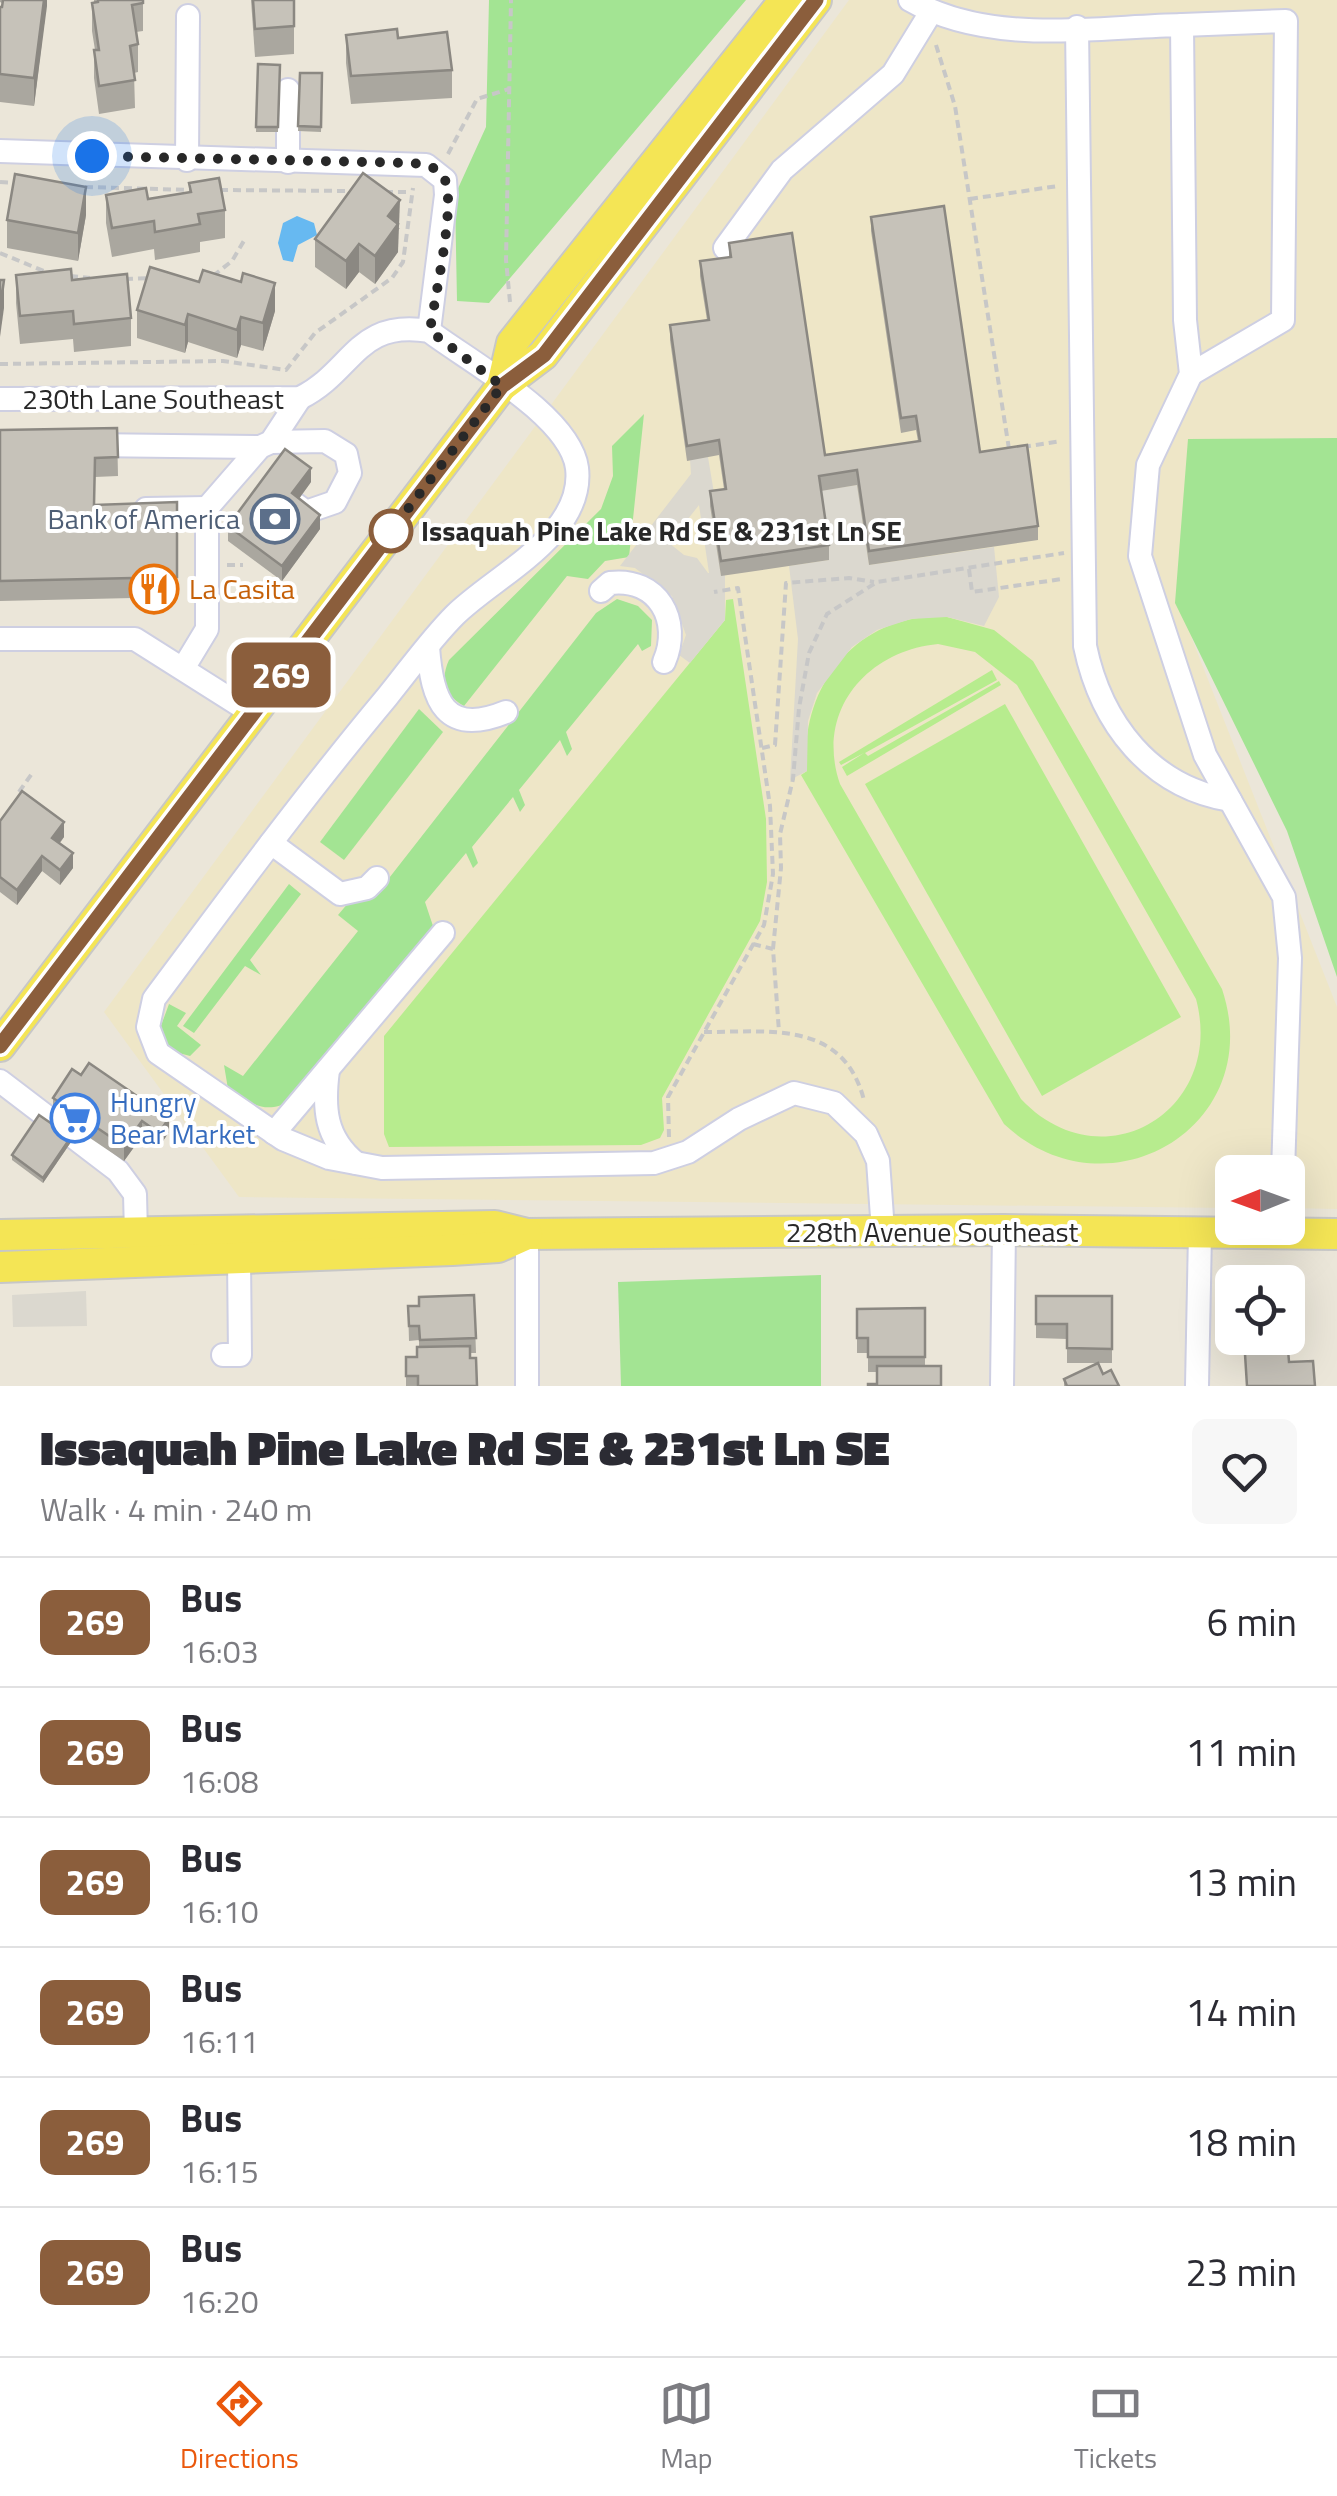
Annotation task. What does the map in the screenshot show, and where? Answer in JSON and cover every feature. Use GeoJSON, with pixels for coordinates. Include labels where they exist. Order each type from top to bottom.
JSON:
{"type":"FeatureCollection","features":[{"type":"Feature","properties":{"kind":"main road"},"geometry":{"type":"LineString","coordinates":[[502,386],[512,343],[785,0]]}},
{"type":"Feature","properties":{"kind":"main road"},"geometry":{"type":"LineString","coordinates":[[6,1025],[252,713],[502,386],[544,355],[816,0]]}},
{"type":"Feature","properties":{"kind":"main road","name":"228th Avenue Southeast"},"geometry":{"type":"LineString","coordinates":[[0,1235],[494,1226],[527,1234],[1004,1230],[1215,1233]]}},
{"type":"Feature","properties":{"kind":"main road","name":"228th Avenue Southeast"},"geometry":{"type":"LineString","coordinates":[[1305,1232],[1337,1234]]}},
{"type":"Feature","properties":{"kind":"main road","name":"228th Avenue Southeast"},"geometry":{"type":"LineString","coordinates":[[0,1268],[498,1247],[527,1234]]}},
{"type":"Feature","properties":{"kind":"street"},"geometry":{"type":"LineString","coordinates":[[725,248],[782,170],[893,74],[920,6],[984,29],[1286,21],[1282,320],[1191,374]]}},
{"type":"Feature","properties":{"kind":"street"},"geometry":{"type":"LineString","coordinates":[[187,160],[188,16]]}},
{"type":"Feature","properties":{"kind":"street"},"geometry":{"type":"LineString","coordinates":[[1182,26],[1184,320],[1191,374],[1148,465],[1140,556],[1205,755],[1284,898],[1290,958],[1284,1155]]}},
{"type":"Feature","properties":{"kind":"street"},"geometry":{"type":"LineString","coordinates":[[1077,27],[1084,646],[1100,702],[1130,746],[1161,773],[1198,795],[1230,800]]}},
{"type":"Feature","properties":{"kind":"street"},"geometry":{"type":"LineString","coordinates":[[288,90],[288,162]]}},
{"type":"Feature","properties":{"kind":"street"},"geometry":{"type":"LineString","coordinates":[[0,151],[187,160],[410,163],[429,179],[445,180],[445,231],[430,331],[549,418],[570,446],[577,470],[564,518],[544,540],[455,615],[271,843],[154,999],[148,1027],[158,1053],[274,1134],[329,1158],[382,1168],[654,1163],[688,1152],[738,1119],[794,1093],[834,1103],[866,1134],[878,1161],[883,1231]]}},
{"type":"Feature","properties":{"kind":"street","name":"230th Lane Southeast"},"geometry":{"type":"LineString","coordinates":[[0,400],[300,398],[373,335],[407,328],[430,331]]}},
{"type":"Feature","properties":{"kind":"street"},"geometry":{"type":"LineString","coordinates":[[120,510],[208,508],[264,461],[300,398]]}},
{"type":"Feature","properties":{"kind":"street"},"geometry":{"type":"LineString","coordinates":[[60,445],[264,461],[325,441],[346,454],[347,482],[335,502],[306,499]]}},
{"type":"Feature","properties":{"kind":"street"},"geometry":{"type":"LineString","coordinates":[[184,667],[207,629],[208,508]]}},
{"type":"Feature","properties":{"kind":"street"},"geometry":{"type":"LineString","coordinates":[[602,591],[610,583],[625,581],[640,586],[667,612],[673,629],[664,662]]}},
{"type":"Feature","properties":{"kind":"street"},"geometry":{"type":"LineString","coordinates":[[0,639],[135,638],[252,713]]}},
{"type":"Feature","properties":{"kind":"street"},"geometry":{"type":"LineString","coordinates":[[428,648],[435,698],[448,714],[469,721],[506,712]]}},
{"type":"Feature","properties":{"kind":"street"},"geometry":{"type":"LineString","coordinates":[[271,843],[340,894],[367,888],[377,878]]}},
{"type":"Feature","properties":{"kind":"street"},"geometry":{"type":"LineString","coordinates":[[274,1134],[443,932]]}},
{"type":"Feature","properties":{"kind":"street"},"geometry":{"type":"LineString","coordinates":[[328,1070],[324,1096],[328,1127],[340,1150],[356,1163]]}},
{"type":"Feature","properties":{"kind":"street"},"geometry":{"type":"LineString","coordinates":[[0,1082],[118,1171],[134,1194],[136,1234]]}},
{"type":"Feature","properties":{"kind":"street"},"geometry":{"type":"LineString","coordinates":[[1002,1386],[1004,1230]]}},
{"type":"Feature","properties":{"kind":"street"},"geometry":{"type":"LineString","coordinates":[[1197,1386],[1200,1233]]}},
{"type":"Feature","properties":{"kind":"street"},"geometry":{"type":"LineString","coordinates":[[527,1234],[527,1386]]}},
{"type":"Feature","properties":{"kind":"street"},"geometry":{"type":"LineString","coordinates":[[223,1354],[240,1355],[239,1260]]}},
{"type":"Feature","properties":{"kind":"path"},"geometry":{"type":"LineString","coordinates":[[511,0],[506,260],[511,312]]}},
{"type":"Feature","properties":{"kind":"path"},"geometry":{"type":"LineString","coordinates":[[935,41],[955,106],[1009,449],[1061,441]]}},
{"type":"Feature","properties":{"kind":"path"},"geometry":{"type":"LineString","coordinates":[[0,364],[223,361],[286,370],[316,333],[392,278],[404,262],[410,188],[429,179],[477,99],[509,89]]}},
{"type":"Feature","properties":{"kind":"path"},"geometry":{"type":"LineString","coordinates":[[0,182],[33,184]]}},
{"type":"Feature","properties":{"kind":"path"},"geometry":{"type":"LineString","coordinates":[[970,199],[1058,186]]}},
{"type":"Feature","properties":{"kind":"path"},"geometry":{"type":"LineString","coordinates":[[82,187],[354,192]]}},
{"type":"Feature","properties":{"kind":"path"},"geometry":{"type":"LineString","coordinates":[[373,192],[410,192]]}},
{"type":"Feature","properties":{"kind":"path"},"geometry":{"type":"LineString","coordinates":[[211,278],[232,261],[245,239]]}},
{"type":"Feature","properties":{"kind":"path"},"geometry":{"type":"LineString","coordinates":[[0,253],[49,273]]}},
{"type":"Feature","properties":{"kind":"path"},"geometry":{"type":"LineString","coordinates":[[65,276],[103,279]]}},
{"type":"Feature","properties":{"kind":"path"},"geometry":{"type":"LineString","coordinates":[[118,280],[158,279]]}},
{"type":"Feature","properties":{"kind":"path"},"geometry":{"type":"LineString","coordinates":[[762,748],[775,745],[786,582],[848,578],[877,582],[1083,549]]}},
{"type":"Feature","properties":{"kind":"path"},"geometry":{"type":"LineString","coordinates":[[224,565],[243,565]]}},
{"type":"Feature","properties":{"kind":"path"},"geometry":{"type":"LineString","coordinates":[[968,568],[972,592],[1062,578]]}},
{"type":"Feature","properties":{"kind":"path"},"geometry":{"type":"LineString","coordinates":[[779,1032],[773,949],[780,834],[793,779],[809,653],[827,614],[877,582]]}},
{"type":"Feature","properties":{"kind":"path"},"geometry":{"type":"LineString","coordinates":[[668,1142],[668,1097],[764,925],[773,874],[762,748],[738,588],[714,592]]}},
{"type":"Feature","properties":{"kind":"path"},"geometry":{"type":"LineString","coordinates":[[19,792],[33,772]]}},
{"type":"Feature","properties":{"kind":"path"},"geometry":{"type":"LineString","coordinates":[[753,944],[773,949]]}},
{"type":"Feature","properties":{"kind":"path"},"geometry":{"type":"LineString","coordinates":[[704,1032],[779,1032],[824,1042],[839,1052],[860,1083],[865,1104]]}},
{"type":"Feature","properties":{"kind":"shaded area"},"geometry":{"type":"Polygon","coordinates":[[[849,0],[1337,0],[1337,438],[1188,440],[1192,639],[1337,1007],[1337,1209],[1305,1208],[1305,1155],[1215,1155],[1215,1208],[239,1197],[104,1012],[849,0]]]}},
{"type":"Feature","properties":{"kind":"shaded area"},"geometry":{"type":"Polygon","coordinates":[[[708,457],[716,505],[710,507],[721,575],[725,575],[725,620],[690,663],[679,655],[686,635],[672,596],[635,568],[620,566],[691,474],[690,459],[708,457]],[[699,505],[669,543],[684,555],[697,558],[709,573],[699,505]]]}},
{"type":"Feature","properties":{"kind":"shaded area"},"geometry":{"type":"Polygon","coordinates":[[[857,485],[869,565],[994,547],[999,597],[984,626],[947,617],[911,619],[877,630],[852,647],[817,693],[808,721],[807,771],[790,780],[798,639],[789,566],[829,560],[819,491],[857,485]]]}},
{"type":"Feature","properties":{"kind":"shaded area"},"geometry":{"type":"Polygon","coordinates":[[[86,1291],[87,1326],[13,1327],[12,1295],[86,1291]]]}},
{"type":"Feature","properties":{"kind":"green space"},"geometry":{"type":"Polygon","coordinates":[[[489,0],[746,0],[489,303],[457,301],[455,195],[486,127],[489,0]]]}},
{"type":"Feature","properties":{"kind":"green space"},"geometry":{"type":"Polygon","coordinates":[[[644,414],[629,557],[605,561],[588,579],[567,576],[464,706],[446,686],[449,660],[601,509],[613,476],[612,446],[644,414]]]}},
{"type":"Feature","properties":{"kind":"green space"},"geometry":{"type":"Polygon","coordinates":[[[1337,438],[1337,977],[1287,831],[1175,603],[1188,439],[1337,438]]]}},
{"type":"Feature","properties":{"kind":"green space"},"geometry":{"type":"Polygon","coordinates":[[[617,599],[638,606],[652,620],[651,646],[642,651],[638,644],[566,732],[572,749],[567,756],[560,740],[519,790],[525,805],[520,812],[513,797],[472,847],[478,863],[473,868],[466,853],[425,902],[433,926],[291,1100],[266,1107],[228,1089],[224,1065],[243,1076],[358,931],[338,915],[349,902],[386,882],[596,613],[617,599]]]}},
{"type":"Feature","properties":{"kind":"green space"},"geometry":{"type":"Polygon","coordinates":[[[733,599],[766,819],[767,882],[760,921],[662,1098],[664,1130],[660,1138],[641,1145],[389,1147],[384,1134],[384,1036],[725,620],[726,600],[733,599]]]}},
{"type":"Feature","properties":{"kind":"green space"},"geometry":{"type":"Polygon","coordinates":[[[947,617],[994,630],[1033,661],[1222,989],[1230,1038],[1222,1082],[1201,1117],[1169,1144],[1131,1160],[1088,1163],[1045,1152],[1004,1124],[801,775],[807,771],[807,740],[824,683],[862,641],[915,618],[947,617]],[[938,644],[912,649],[869,672],[841,710],[835,733],[834,758],[840,784],[1021,1099],[1053,1124],[1087,1135],[1120,1135],[1150,1123],[1175,1103],[1193,1074],[1200,1039],[1196,999],[1017,685],[975,652],[938,644]]]}},
{"type":"Feature","properties":{"kind":"green space"},"geometry":{"type":"Polygon","coordinates":[[[992,670],[997,680],[865,753],[868,756],[999,681],[1001,685],[847,776],[842,767],[864,753],[841,765],[839,762],[992,670]]]}},
{"type":"Feature","properties":{"kind":"green space"},"geometry":{"type":"Polygon","coordinates":[[[1005,704],[1181,1017],[1042,1096],[865,784],[1005,704]]]}},
{"type":"Feature","properties":{"kind":"green space"},"geometry":{"type":"Polygon","coordinates":[[[419,709],[443,732],[344,860],[320,842],[419,709]]]}},
{"type":"Feature","properties":{"kind":"green space"},"geometry":{"type":"Polygon","coordinates":[[[289,884],[301,894],[250,960],[261,975],[245,966],[194,1033],[183,1026],[289,884]]]}},
{"type":"Feature","properties":{"kind":"green space"},"geometry":{"type":"Polygon","coordinates":[[[169,1004],[186,1013],[177,1026],[201,1045],[190,1056],[168,1050],[159,1031],[169,1004]]]}},
{"type":"Feature","properties":{"kind":"green space"},"geometry":{"type":"Polygon","coordinates":[[[821,1275],[821,1386],[621,1386],[618,1282],[821,1275]]]}},
{"type":"Feature","properties":{"kind":"water"},"geometry":{"type":"Polygon","coordinates":[[[297,216],[314,223],[317,235],[298,245],[293,262],[283,260],[278,243],[283,223],[297,216]]]}},
{"type":"Feature","properties":{"kind":"building"},"geometry":{"type":"Polygon","coordinates":[[[3,0],[44,0],[34,78],[0,74],[3,0]]]}},
{"type":"Feature","properties":{"kind":"building"},"geometry":{"type":"Polygon","coordinates":[[[143,0],[132,5],[138,44],[130,46],[135,80],[99,86],[94,50],[99,50],[92,3],[143,0]]]}},
{"type":"Feature","properties":{"kind":"building"},"geometry":{"type":"Polygon","coordinates":[[[253,0],[294,0],[294,26],[255,29],[253,0]]]}},
{"type":"Feature","properties":{"kind":"building"},"geometry":{"type":"Polygon","coordinates":[[[397,29],[398,38],[447,32],[452,70],[351,76],[346,35],[397,29]]]}},
{"type":"Feature","properties":{"kind":"building"},"geometry":{"type":"Polygon","coordinates":[[[258,64],[280,65],[278,127],[256,127],[258,64]]]}},
{"type":"Feature","properties":{"kind":"building"},"geometry":{"type":"Polygon","coordinates":[[[300,73],[322,73],[321,127],[298,126],[300,73]]]}},
{"type":"Feature","properties":{"kind":"building"},"geometry":{"type":"Polygon","coordinates":[[[363,173],[400,200],[388,216],[398,224],[375,256],[359,244],[346,261],[315,239],[363,173]]]}},
{"type":"Feature","properties":{"kind":"building"},"geometry":{"type":"Polygon","coordinates":[[[15,174],[86,187],[78,233],[7,220],[15,174]]]}},
{"type":"Feature","properties":{"kind":"building"},"geometry":{"type":"Polygon","coordinates":[[[219,178],[225,210],[198,214],[200,224],[155,232],[154,221],[112,228],[106,195],[146,188],[148,199],[191,192],[189,183],[219,178]]]}},
{"type":"Feature","properties":{"kind":"building"},"geometry":{"type":"Polygon","coordinates":[[[944,206],[980,452],[1027,445],[1038,526],[869,551],[857,470],[819,476],[829,545],[721,561],[710,491],[726,489],[719,440],[687,446],[670,325],[709,320],[700,261],[731,257],[729,243],[792,233],[825,455],[920,441],[916,416],[901,418],[871,217],[944,206]]]}},
{"type":"Feature","properties":{"kind":"building"},"geometry":{"type":"Polygon","coordinates":[[[150,267],[199,282],[203,270],[241,282],[243,273],[275,283],[263,323],[241,317],[237,330],[188,314],[185,325],[137,310],[150,267]]]}},
{"type":"Feature","properties":{"kind":"building"},"geometry":{"type":"Polygon","coordinates":[[[71,269],[72,280],[127,274],[131,318],[74,324],[73,311],[20,316],[16,275],[71,269]]]}},
{"type":"Feature","properties":{"kind":"building"},"geometry":{"type":"Polygon","coordinates":[[[117,428],[118,457],[95,458],[94,505],[177,502],[177,577],[0,581],[0,430],[117,428]]]}},
{"type":"Feature","properties":{"kind":"building","name":"Bank of America"},"geometry":{"type":"Polygon","coordinates":[[[285,449],[311,468],[292,493],[320,515],[282,566],[228,526],[285,449]]]}},
{"type":"Feature","properties":{"kind":"building"},"geometry":{"type":"Polygon","coordinates":[[[22,791],[64,822],[52,838],[73,853],[60,870],[42,856],[17,890],[0,877],[0,821],[22,791]]]}},
{"type":"Feature","properties":{"kind":"building"},"geometry":{"type":"Polygon","coordinates":[[[89,1063],[169,1118],[159,1133],[142,1121],[124,1146],[53,1098],[72,1069],[81,1075],[89,1063]]]}},
{"type":"Feature","properties":{"kind":"building"},"geometry":{"type":"Polygon","coordinates":[[[39,1115],[71,1137],[43,1178],[12,1155],[39,1115]]]}},
{"type":"Feature","properties":{"kind":"building"},"geometry":{"type":"Polygon","coordinates":[[[474,1295],[476,1338],[420,1340],[419,1326],[409,1326],[408,1306],[419,1306],[419,1297],[474,1295]]]}},
{"type":"Feature","properties":{"kind":"building"},"geometry":{"type":"Polygon","coordinates":[[[1036,1296],[1112,1296],[1112,1349],[1067,1348],[1067,1324],[1036,1324],[1036,1296]]]}},
{"type":"Feature","properties":{"kind":"building"},"geometry":{"type":"Polygon","coordinates":[[[925,1308],[925,1357],[868,1357],[868,1338],[857,1338],[857,1309],[925,1308]]]}},
{"type":"Feature","properties":{"kind":"building"},"geometry":{"type":"Polygon","coordinates":[[[470,1346],[470,1358],[476,1358],[477,1386],[418,1386],[418,1376],[406,1376],[406,1357],[417,1357],[417,1347],[470,1346]]]}},
{"type":"Feature","properties":{"kind":"building"},"geometry":{"type":"Polygon","coordinates":[[[1245,1355],[1288,1355],[1289,1362],[1313,1361],[1315,1386],[1247,1386],[1245,1355]]]}},
{"type":"Feature","properties":{"kind":"building"},"geometry":{"type":"Polygon","coordinates":[[[1098,1363],[1103,1374],[1111,1370],[1119,1386],[1067,1386],[1064,1379],[1098,1363]]]}},
{"type":"Feature","properties":{"kind":"building"},"geometry":{"type":"Polygon","coordinates":[[[877,1366],[941,1366],[941,1386],[868,1386],[877,1384],[877,1366]]]}},
{"type":"Feature","properties":{"kind":"bus line","name":"269"},"geometry":{"type":"LineString","coordinates":[[0,1046],[502,386],[544,355],[816,0]]}},
{"type":"Feature","properties":{"kind":"place","name":"Bank of America"},"geometry":{"type":"Point","coordinates":[275,519]}},
{"type":"Feature","properties":{"kind":"place","name":"Issaquah Pine Lake Rd SE & 231st Ln SE"},"geometry":{"type":"Point","coordinates":[391,531]}},
{"type":"Feature","properties":{"kind":"place","name":"La Casita"},"geometry":{"type":"Point","coordinates":[154,589]}},
{"type":"Feature","properties":{"kind":"place","name":"Hungry Bear Market"},"geometry":{"type":"Point","coordinates":[75,1118]}},
{"type":"Feature","properties":{"kind":"route"},"geometry":{"type":"LineString","coordinates":[[92,156],[410,163],[437,170],[445,180],[445,231],[430,331],[502,386],[391,531]]}}]}
